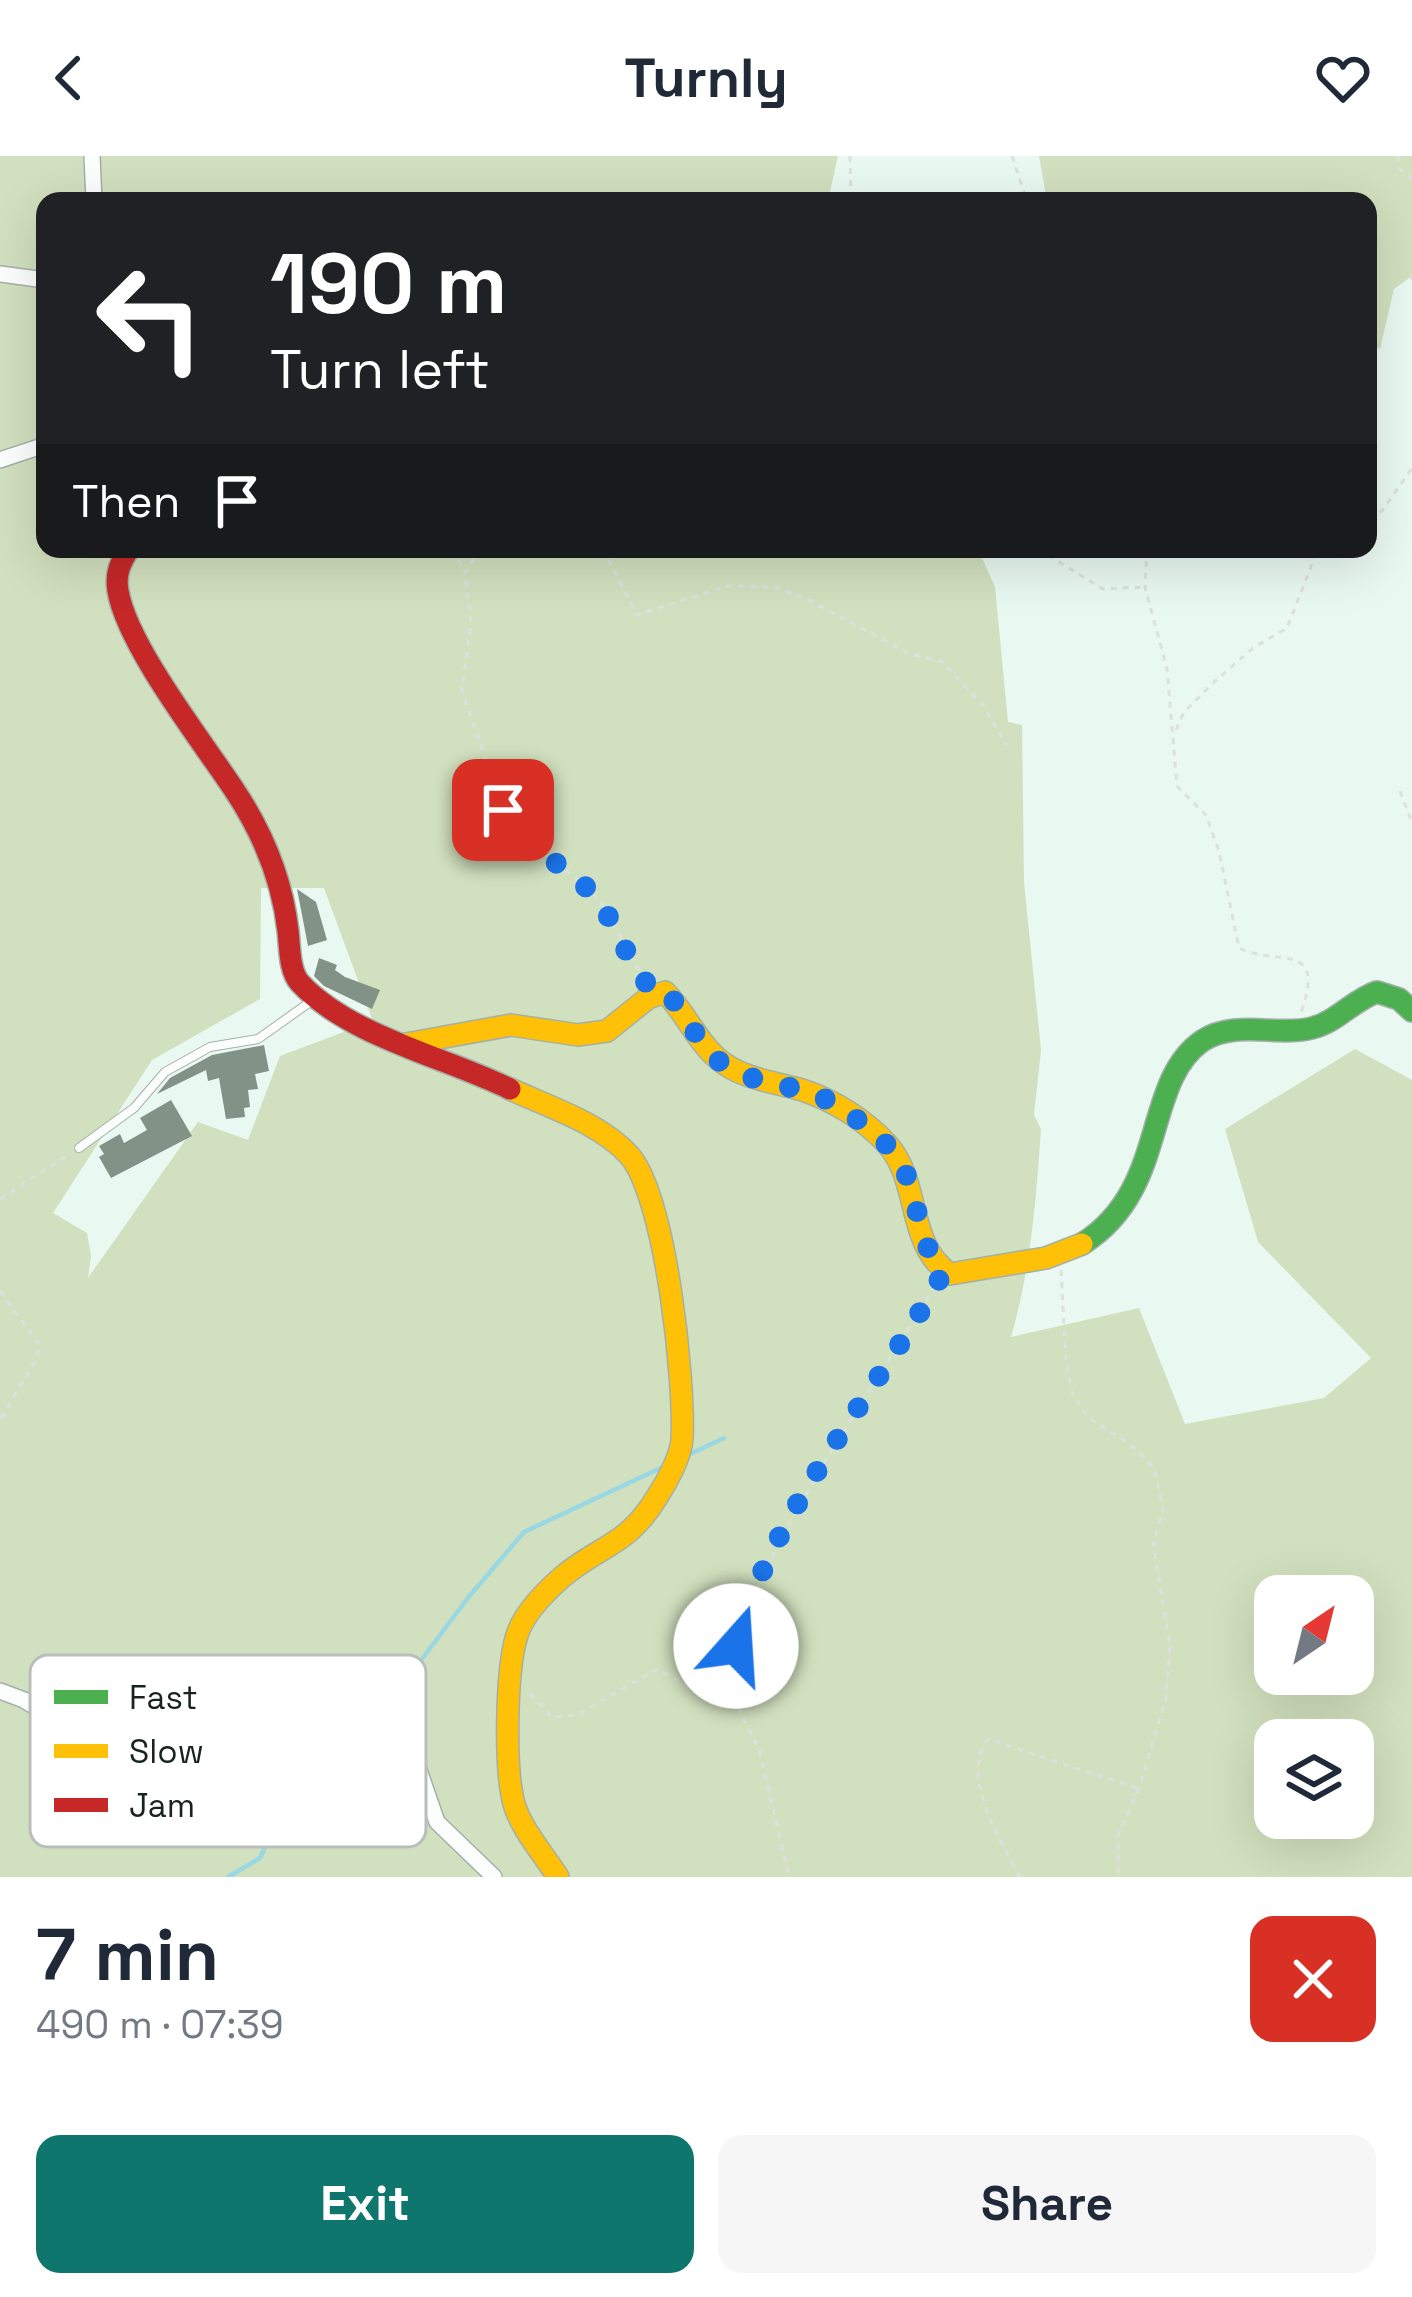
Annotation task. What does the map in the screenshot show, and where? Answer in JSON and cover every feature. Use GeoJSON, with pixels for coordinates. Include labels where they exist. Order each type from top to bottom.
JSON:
{"type":"FeatureCollection","features":[{"type":"Feature","properties":{"kind":"street"},"geometry":{"type":"LineString","coordinates":[[92,156],[94,192]]}},
{"type":"Feature","properties":{"kind":"street"},"geometry":{"type":"LineString","coordinates":[[0,274],[36,279]]}},
{"type":"Feature","properties":{"kind":"street"},"geometry":{"type":"LineString","coordinates":[[0,460],[36,449]]}},
{"type":"Feature","properties":{"kind":"street"},"geometry":{"type":"LineString","coordinates":[[123,558],[118,566],[118,592],[148,659],[244,804],[275,866],[294,976],[315,998],[349,1020],[609,1137],[632,1158],[655,1214],[675,1305],[683,1426],[675,1464],[624,1539],[563,1576],[528,1612],[517,1634],[511,1671],[509,1780],[516,1810],[558,1877]]}},
{"type":"Feature","properties":{"kind":"street"},"geometry":{"type":"LineString","coordinates":[[400,1045],[512,1025],[578,1035],[607,1031],[665,992],[718,1060],[764,1084],[818,1095],[892,1149],[932,1260],[943,1273],[1060,1255],[1100,1234],[1132,1199],[1171,1091],[1192,1050],[1226,1032],[1319,1026],[1377,992],[1392,994],[1412,1011]]}},
{"type":"Feature","properties":{"kind":"street"},"geometry":{"type":"LineString","coordinates":[[0,1691],[30,1704]]}},
{"type":"Feature","properties":{"kind":"street"},"geometry":{"type":"LineString","coordinates":[[426,1790],[437,1822],[494,1877]]}},
{"type":"Feature","properties":{"kind":"lane"},"geometry":{"type":"LineString","coordinates":[[79,1148],[134,1108],[165,1072],[210,1047],[258,1039],[315,998]]}},
{"type":"Feature","properties":{"kind":"path"},"geometry":{"type":"LineString","coordinates":[[850,156],[851,192]]}},
{"type":"Feature","properties":{"kind":"path"},"geometry":{"type":"LineString","coordinates":[[1012,156],[1025,192]]}},
{"type":"Feature","properties":{"kind":"path"},"geometry":{"type":"LineString","coordinates":[[1398,156],[1398,167],[1412,179]]}},
{"type":"Feature","properties":{"kind":"path"},"geometry":{"type":"LineString","coordinates":[[1412,274],[1412,284]]}},
{"type":"Feature","properties":{"kind":"path"},"geometry":{"type":"LineString","coordinates":[[1377,513],[1412,468]]}},
{"type":"Feature","properties":{"kind":"path"},"geometry":{"type":"LineString","coordinates":[[458,558],[465,573],[471,623],[462,690],[503,810],[536,848],[602,904],[637,972],[656,994]]}},
{"type":"Feature","properties":{"kind":"path"},"geometry":{"type":"LineString","coordinates":[[465,573],[474,558]]}},
{"type":"Feature","properties":{"kind":"path"},"geometry":{"type":"LineString","coordinates":[[608,558],[637,615],[727,586],[775,587],[908,653],[942,662],[985,706],[1006,746]]}},
{"type":"Feature","properties":{"kind":"path"},"geometry":{"type":"LineString","coordinates":[[1053,558],[1103,589],[1145,587]]}},
{"type":"Feature","properties":{"kind":"path"},"geometry":{"type":"LineString","coordinates":[[1147,558],[1145,587],[1167,669],[1177,786],[1206,815],[1219,851],[1239,948],[1251,955],[1273,953],[1292,958],[1307,971],[1310,988],[1301,1013],[1287,1031]]}},
{"type":"Feature","properties":{"kind":"path"},"geometry":{"type":"LineString","coordinates":[[1174,736],[1184,712],[1214,682],[1252,648],[1287,628],[1314,558]]}},
{"type":"Feature","properties":{"kind":"path"},"geometry":{"type":"LineString","coordinates":[[1400,791],[1412,823]]}},
{"type":"Feature","properties":{"kind":"path"},"geometry":{"type":"LineString","coordinates":[[0,1199],[79,1148]]}},
{"type":"Feature","properties":{"kind":"path"},"geometry":{"type":"LineString","coordinates":[[1060,1255],[1072,1396],[1089,1418],[1131,1445],[1154,1468],[1163,1510],[1153,1544],[1170,1646],[1166,1698],[1139,1789],[1118,1835],[1118,1877]]}},
{"type":"Feature","properties":{"kind":"path"},"geometry":{"type":"LineString","coordinates":[[737,1705],[743,1691],[736,1646],[745,1613],[794,1514],[943,1273]]}},
{"type":"Feature","properties":{"kind":"path"},"geometry":{"type":"LineString","coordinates":[[0,1291],[40,1346],[0,1420]]}},
{"type":"Feature","properties":{"kind":"path"},"geometry":{"type":"LineString","coordinates":[[511,1671],[552,1717],[577,1715],[657,1669],[737,1705],[759,1749],[789,1877]]}},
{"type":"Feature","properties":{"kind":"path"},"geometry":{"type":"LineString","coordinates":[[1021,1877],[982,1805],[981,1748],[988,1739],[1139,1789]]}},
{"type":"Feature","properties":{"kind":"green space"},"geometry":{"type":"Polygon","coordinates":[[[0,156],[838,156],[830,192],[36,192],[36,558],[982,558],[995,587],[1008,722],[1022,725],[1024,882],[1041,1050],[1034,1115],[1041,1129],[1035,1208],[1011,1337],[1139,1308],[1185,1424],[1324,1398],[1371,1358],[1258,1242],[1225,1129],[1355,1049],[1412,1080],[1412,1877],[0,1877],[0,156]],[[261,888],[260,999],[152,1060],[53,1213],[87,1233],[88,1278],[198,1122],[248,1140],[280,1056],[373,1021],[324,888],[261,888]]]}},
{"type":"Feature","properties":{"kind":"green space"},"geometry":{"type":"Polygon","coordinates":[[[1039,156],[1412,156],[1412,276],[1394,289],[1380,349],[1377,192],[1045,192],[1039,156]]]}},
{"type":"Feature","properties":{"kind":"building"},"geometry":{"type":"Polygon","coordinates":[[[297,889],[316,902],[327,940],[308,946],[297,889]]]}},
{"type":"Feature","properties":{"kind":"building"},"geometry":{"type":"Polygon","coordinates":[[[319,958],[337,965],[335,970],[345,977],[380,990],[372,1009],[324,986],[314,976],[319,958]]]}},
{"type":"Feature","properties":{"kind":"building"},"geometry":{"type":"Polygon","coordinates":[[[264,1045],[269,1071],[255,1074],[258,1089],[248,1090],[250,1107],[244,1108],[245,1117],[226,1119],[219,1078],[208,1081],[206,1070],[157,1094],[170,1078],[212,1055],[264,1045]]]}},
{"type":"Feature","properties":{"kind":"building"},"geometry":{"type":"Polygon","coordinates":[[[171,1100],[192,1136],[111,1178],[99,1157],[104,1154],[99,1146],[120,1134],[124,1143],[147,1130],[140,1118],[171,1100]]]}},
{"type":"Feature","properties":{"kind":"waterway"},"geometry":{"type":"LineString","coordinates":[[686,1456],[724,1438]]}},
{"type":"Feature","properties":{"kind":"waterway"},"geometry":{"type":"LineString","coordinates":[[425,1655],[524,1532],[665,1466]]}},
{"type":"Feature","properties":{"kind":"waterway"},"geometry":{"type":"LineString","coordinates":[[228,1877],[260,1858],[265,1847]]}},
{"type":"Feature","properties":{"kind":"traffic: fast"},"geometry":{"type":"LineString","coordinates":[[1082,1244],[1110,1221],[1129,1195],[1170,1083],[1202,1041],[1228,1031],[1312,1028],[1377,992],[1399,999],[1412,1011]]}},
{"type":"Feature","properties":{"kind":"traffic: slow"},"geometry":{"type":"LineString","coordinates":[[406,1044],[511,1025],[578,1035],[607,1031],[648,998],[665,992],[720,1061],[748,1076],[825,1099],[878,1135],[898,1159],[926,1247],[950,1274],[1046,1258],[1082,1244]]}},
{"type":"Feature","properties":{"kind":"traffic: slow"},"geometry":{"type":"LineString","coordinates":[[510,1089],[604,1134],[629,1155],[642,1177],[663,1248],[680,1376],[681,1446],[661,1491],[635,1526],[548,1590],[520,1627],[513,1651],[508,1747],[511,1791],[523,1825],[558,1877]]}},
{"type":"Feature","properties":{"kind":"traffic: jam"},"geometry":{"type":"LineString","coordinates":[[124,558],[118,591],[135,638],[262,838],[281,892],[296,978],[344,1017],[510,1089]]}},
{"type":"Feature","properties":{"kind":"route"},"geometry":{"type":"LineString","coordinates":[[503,810],[536,848],[602,904],[637,972],[656,994],[665,992],[673,998],[700,1042],[718,1060],[764,1084],[818,1095],[892,1149],[932,1260],[943,1273],[784,1531],[745,1613],[736,1646]]}}]}
